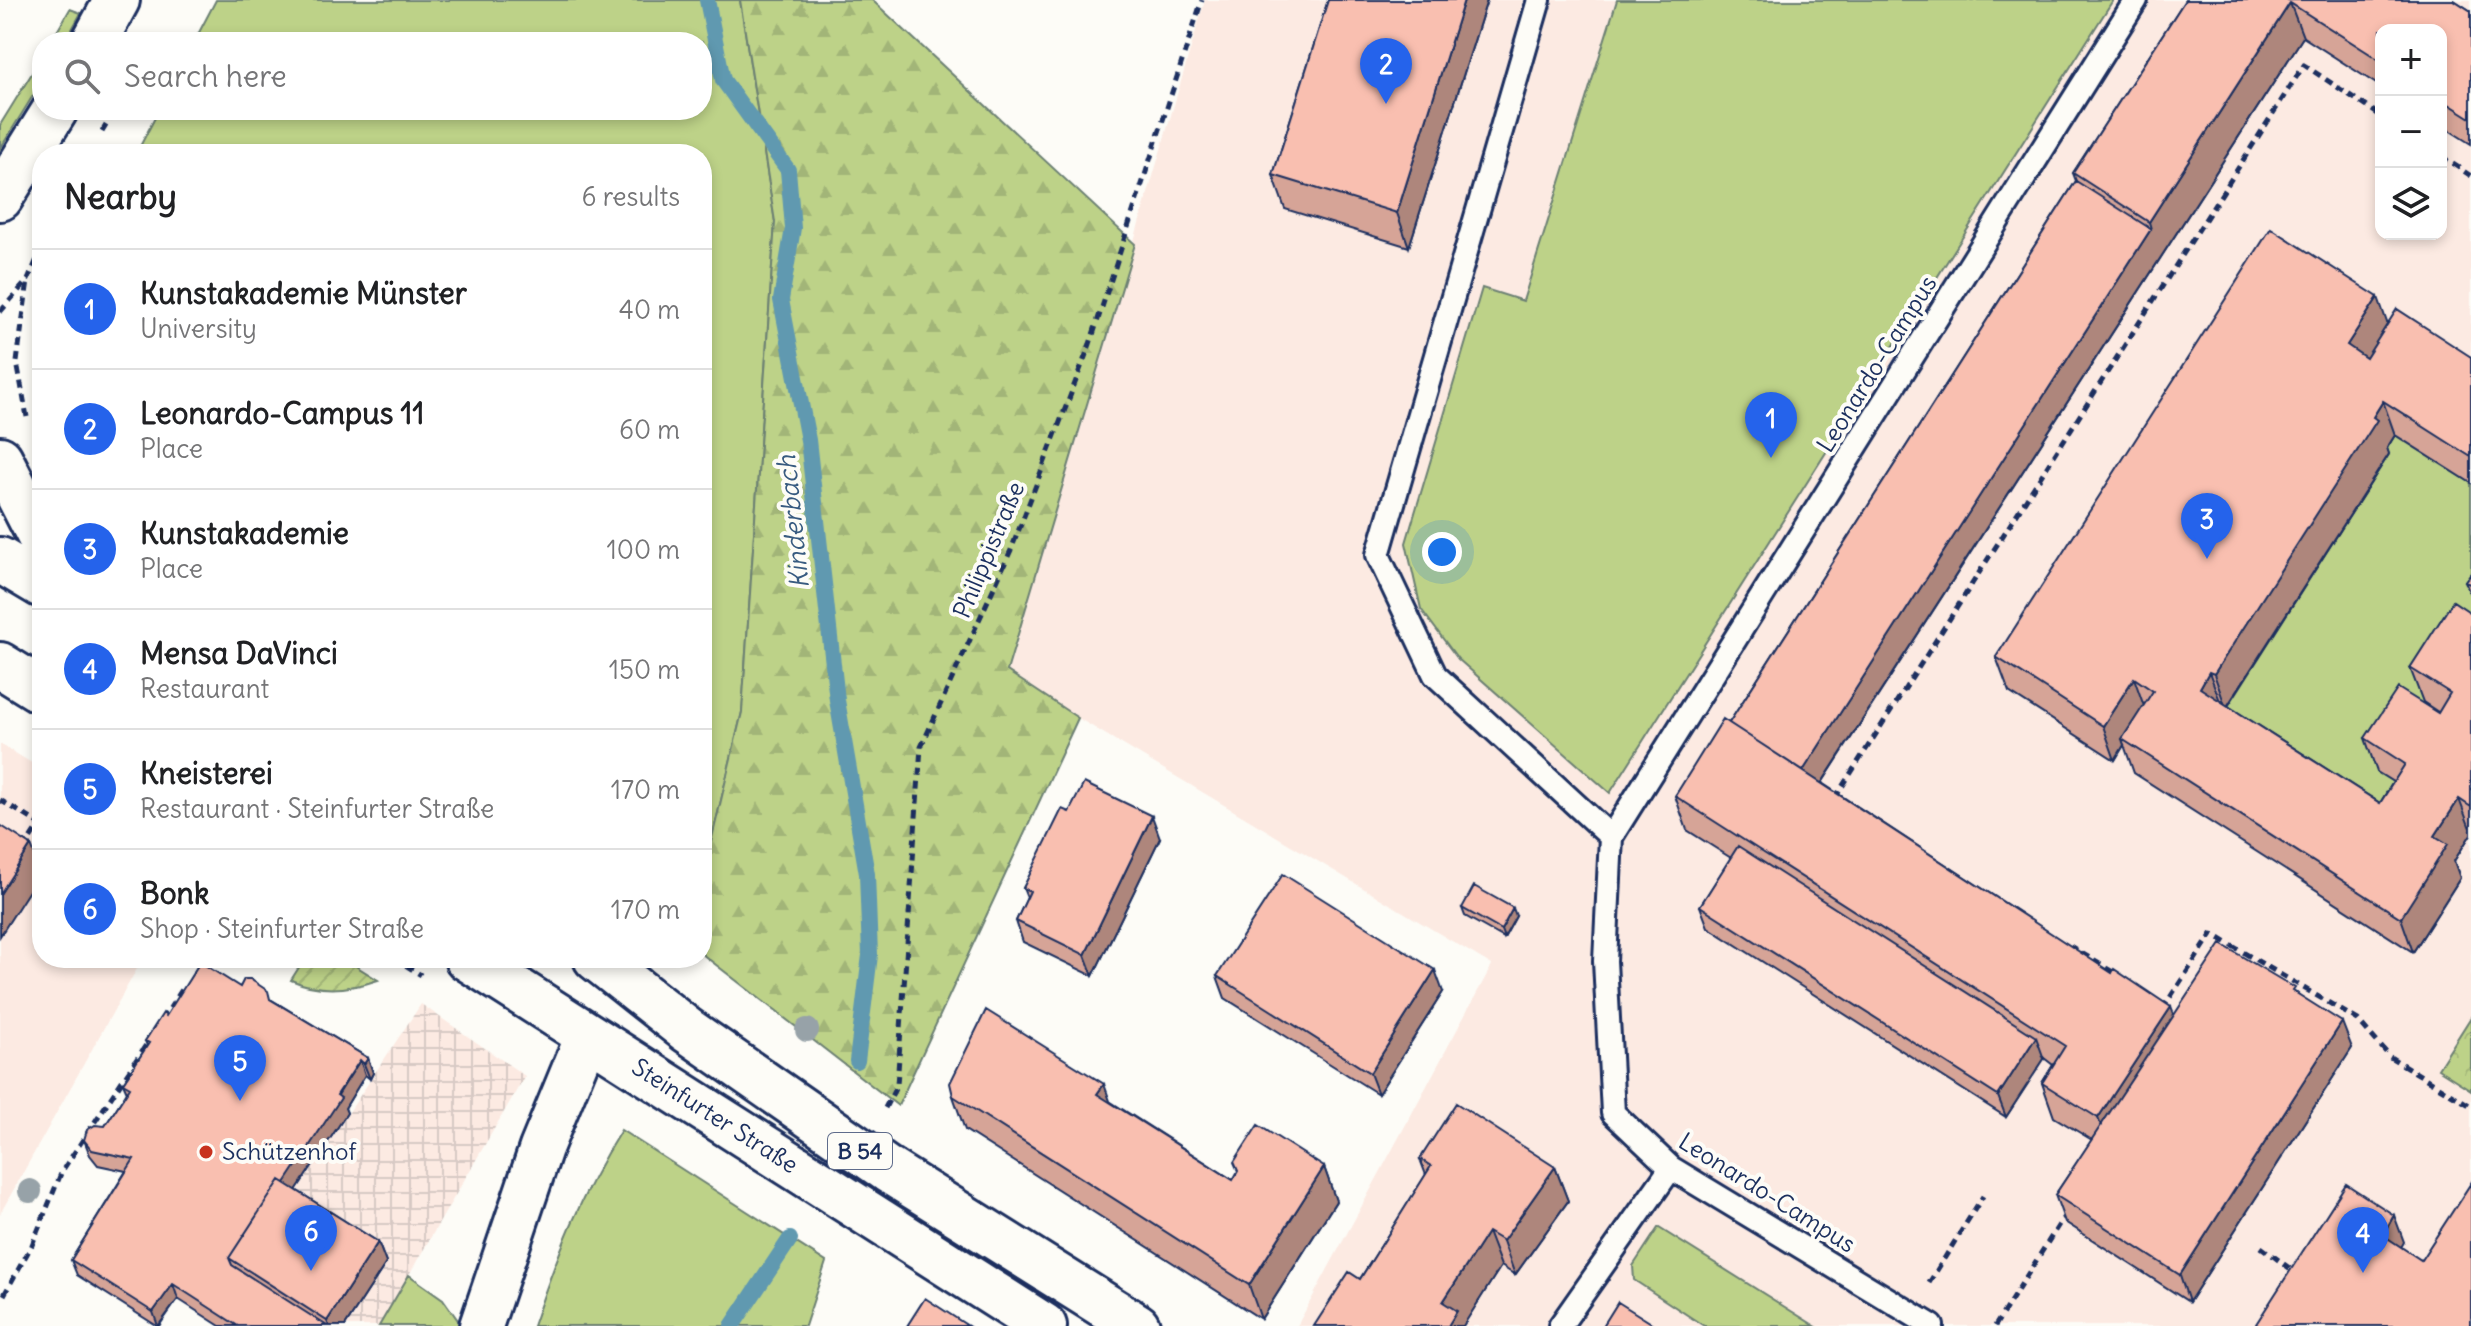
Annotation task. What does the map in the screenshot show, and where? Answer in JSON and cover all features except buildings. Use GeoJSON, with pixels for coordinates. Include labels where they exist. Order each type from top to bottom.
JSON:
{"type":"FeatureCollection","features":[{"type":"Feature","properties":{"kind":"main road"},"geometry":{"type":"LineString","coordinates":[[99,32],[117,0]]}},
{"type":"Feature","properties":{"kind":"main road"},"geometry":{"type":"LineString","coordinates":[[34,144],[49,120]]}},
{"type":"Feature","properties":{"kind":"main road"},"geometry":{"type":"LineString","coordinates":[[0,198],[32,147]]}},
{"type":"Feature","properties":{"kind":"main road"},"geometry":{"type":"LineString","coordinates":[[0,459],[32,521]]}},
{"type":"Feature","properties":{"kind":"main road"},"geometry":{"type":"LineString","coordinates":[[0,560],[32,579]]}},
{"type":"Feature","properties":{"kind":"main road","name":"Steinfurter Straße"},"geometry":{"type":"LineString","coordinates":[[482,968],[1044,1326]]}},
{"type":"Feature","properties":{"kind":"main road","name":"B 54"},"geometry":{"type":"LineString","coordinates":[[609,968],[687,1030],[888,1170],[1137,1326]]}},
{"type":"Feature","properties":{"kind":"street"},"geometry":{"type":"LineString","coordinates":[[481,1326],[541,1148],[587,1036]]}},
{"type":"Feature","properties":{"kind":"lane"},"geometry":{"type":"LineString","coordinates":[[1539,0],[1378,555],[1435,675],[1611,837]]}},
{"type":"Feature","properties":{"kind":"lane","name":"Leonardo-Campus"},"geometry":{"type":"LineString","coordinates":[[1932,1326],[1671,1168],[1613,1113],[1605,961],[1611,837],[2136,0]]}},
{"type":"Feature","properties":{"kind":"lane"},"geometry":{"type":"LineString","coordinates":[[1560,1326],[1671,1168]]}},
{"type":"Feature","properties":{"kind":"path","name":"Philippistraße"},"geometry":{"type":"LineString","coordinates":[[884,1111],[897,1085],[921,747],[1011,550],[1090,344],[1202,0]]}},
{"type":"Feature","properties":{"kind":"path"},"geometry":{"type":"LineString","coordinates":[[1848,806],[1835,798],[2304,65],[2375,112]]}},
{"type":"Feature","properties":{"kind":"path"},"geometry":{"type":"LineString","coordinates":[[2447,160],[2471,176]]}},
{"type":"Feature","properties":{"kind":"path"},"geometry":{"type":"LineString","coordinates":[[27,417],[17,362],[28,280],[32,271]]}},
{"type":"Feature","properties":{"kind":"path"},"geometry":{"type":"LineString","coordinates":[[0,312],[28,280]]}},
{"type":"Feature","properties":{"kind":"path"},"geometry":{"type":"LineString","coordinates":[[0,800],[32,819]]}},
{"type":"Feature","properties":{"kind":"path"},"geometry":{"type":"LineString","coordinates":[[13,836],[27,844],[32,836]]}},
{"type":"Feature","properties":{"kind":"path"},"geometry":{"type":"LineString","coordinates":[[2165,1005],[2212,934],[2358,1020],[2390,1057],[2471,1106]]}},
{"type":"Feature","properties":{"kind":"path"},"geometry":{"type":"LineString","coordinates":[[2059,939],[2125,980]]}},
{"type":"Feature","properties":{"kind":"path"},"geometry":{"type":"LineString","coordinates":[[4,1295],[32,1245],[62,1171],[186,984]]}},
{"type":"Feature","properties":{"kind":"path"},"geometry":{"type":"LineString","coordinates":[[2152,997],[2165,1005],[2170,1016]]}},
{"type":"Feature","properties":{"kind":"path"},"geometry":{"type":"LineString","coordinates":[[151,1037],[159,1042]]}},
{"type":"Feature","properties":{"kind":"path"},"geometry":{"type":"LineString","coordinates":[[1910,1313],[1983,1196]]}},
{"type":"Feature","properties":{"kind":"path"},"geometry":{"type":"LineString","coordinates":[[1995,1326],[2066,1214]]}},
{"type":"Feature","properties":{"kind":"path"},"geometry":{"type":"LineString","coordinates":[[2261,1247],[2302,1278]]}},
{"type":"Feature","properties":{"kind":"shaded area"},"geometry":{"type":"Polygon","coordinates":[[[1205,0],[2471,0],[2471,1326],[1297,1326],[1492,965],[1078,718],[1007,671],[1205,0]]]}},
{"type":"Feature","properties":{"kind":"shaded area"},"geometry":{"type":"Polygon","coordinates":[[[0,744],[32,763],[32,968],[137,968],[0,1214],[0,744]]]}},
{"type":"Feature","properties":{"kind":"shaded area"},"geometry":{"type":"Polygon","coordinates":[[[421,1004],[525,1076],[379,1326],[309,1326],[237,1280],[421,1004]]]}},
{"type":"Feature","properties":{"kind":"green space"},"geometry":{"type":"Polygon","coordinates":[[[216,0],[740,0],[775,222],[742,712],[712,838],[712,144],[141,144],[154,120],[712,120],[712,32],[199,32],[216,0]]]}},
{"type":"Feature","properties":{"kind":"green space"},"geometry":{"type":"Polygon","coordinates":[[[740,0],[872,0],[1135,244],[1007,671],[1078,718],[898,1106],[712,962],[712,838],[742,712],[775,222],[740,0]]]}},
{"type":"Feature","properties":{"kind":"green space"},"geometry":{"type":"Polygon","coordinates":[[[1617,0],[2113,0],[1610,793],[1458,659],[1421,609],[1406,543],[1482,288],[1523,301],[1617,0]]]}},
{"type":"Feature","properties":{"kind":"green space"},"geometry":{"type":"Polygon","coordinates":[[[70,9],[81,13],[71,32],[57,32],[70,9]]]}},
{"type":"Feature","properties":{"kind":"green space"},"geometry":{"type":"Polygon","coordinates":[[[32,73],[32,97],[0,149],[0,125],[32,73]]]}},
{"type":"Feature","properties":{"kind":"green space"},"geometry":{"type":"Polygon","coordinates":[[[2395,435],[2471,483],[2471,639],[2463,727],[2378,772],[2417,798],[2393,837],[2227,708],[2389,454],[2385,451],[2395,435]]]}},
{"type":"Feature","properties":{"kind":"green space"},"geometry":{"type":"Polygon","coordinates":[[[299,968],[359,968],[378,980],[334,989],[291,980],[299,968]]]}},
{"type":"Feature","properties":{"kind":"green space"},"geometry":{"type":"Polygon","coordinates":[[[2471,1017],[2471,1090],[2438,1069],[2471,1017]]]}},
{"type":"Feature","properties":{"kind":"green space"},"geometry":{"type":"Polygon","coordinates":[[[621,1130],[826,1262],[805,1326],[533,1326],[571,1225],[621,1130]]]}},
{"type":"Feature","properties":{"kind":"green space"},"geometry":{"type":"Polygon","coordinates":[[[1658,1228],[1815,1326],[1704,1326],[1634,1280],[1633,1266],[1658,1228]]]}},
{"type":"Feature","properties":{"kind":"green space"},"geometry":{"type":"Polygon","coordinates":[[[409,1275],[443,1299],[462,1326],[379,1326],[409,1275]]]}},
{"type":"Feature","properties":{"kind":"waterway","name":"Kinderbach"},"geometry":{"type":"LineString","coordinates":[[707,0],[723,80],[788,170],[793,228],[781,300],[808,440],[837,700],[867,874],[870,955],[857,1061]]}},
{"type":"Feature","properties":{"kind":"waterway","name":"Kinderbach"},"geometry":{"type":"LineString","coordinates":[[732,1326],[790,1239]]}},
{"type":"Feature","properties":{"kind":"place","name":"Leonardo-Campus 11"},"geometry":{"type":"Point","coordinates":[1386,104]}},
{"type":"Feature","properties":{"kind":"place","name":"Kunstakademie Münster"},"geometry":{"type":"Point","coordinates":[1771,458]}},
{"type":"Feature","properties":{"kind":"place","name":"Kunstakademie"},"geometry":{"type":"Point","coordinates":[2207,559]}},
{"type":"Feature","properties":{"kind":"place","name":"Kneisterei"},"geometry":{"type":"Point","coordinates":[240,1101]}},
{"type":"Feature","properties":{"kind":"place","name":"Schützenhof"},"geometry":{"type":"Point","coordinates":[206,1152]}},
{"type":"Feature","properties":{"kind":"place","name":"Bonk"},"geometry":{"type":"Point","coordinates":[311,1271]}},
{"type":"Feature","properties":{"kind":"place","name":"Mensa DaVinci"},"geometry":{"type":"Point","coordinates":[2363,1273]}}]}
